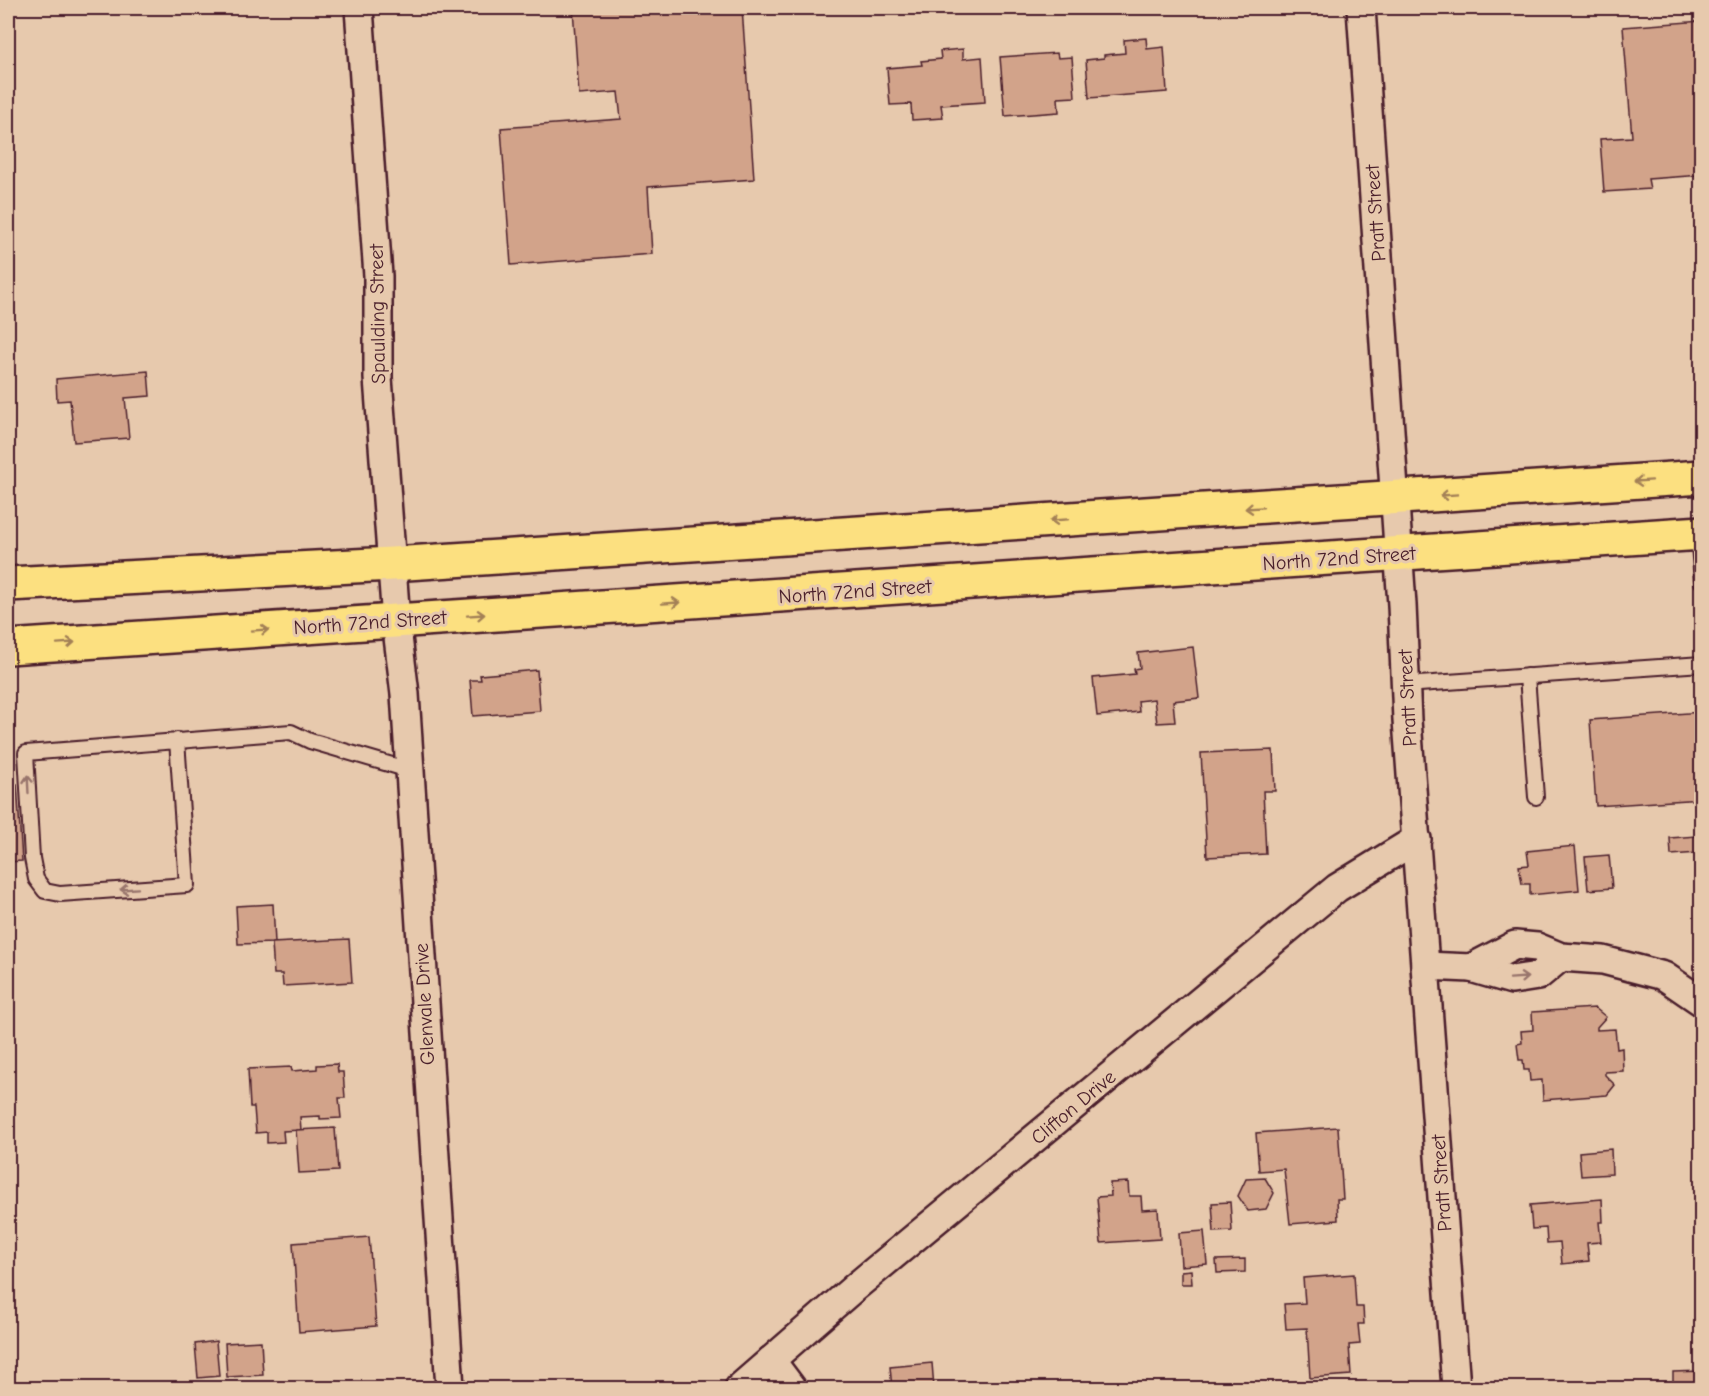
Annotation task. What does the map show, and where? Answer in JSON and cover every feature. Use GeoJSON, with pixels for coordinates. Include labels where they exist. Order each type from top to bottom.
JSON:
{"type":"FeatureCollection","features":[{"type":"Feature","properties":{"kind":"main road"},"geometry":{"type":"LineString","coordinates":[[8,584],[392,564],[1701,477]]}},
{"type":"Feature","properties":{"kind":"main road","name":"North 72nd Street"},"geometry":{"type":"LineString","coordinates":[[8,647],[1700,534]]}},
{"type":"Feature","properties":{"kind":"street","name":"Spaulding Street"},"geometry":{"type":"LineString","coordinates":[[358,8],[378,276],[378,378],[396,621]]}},
{"type":"Feature","properties":{"kind":"street","name":"Pratt Street"},"geometry":{"type":"LineString","coordinates":[[1361,8],[1399,554],[1405,685],[1456,1389]]}},
{"type":"Feature","properties":{"kind":"street","name":"Glenvale Drive"},"geometry":{"type":"LineString","coordinates":[[396,621],[405,694],[450,1389]]}},
{"type":"Feature","properties":{"kind":"street","name":"Clifton Drive"},"geometry":{"type":"LineString","coordinates":[[739,1389],[863,1281],[1337,888],[1417,839]]}},
{"type":"Feature","properties":{"kind":"street"},"geometry":{"type":"LineString","coordinates":[[1425,966],[1471,968],[1512,980],[1538,976],[1561,957],[1603,960],[1664,976],[1701,1002]]}},
{"type":"Feature","properties":{"kind":"street"},"geometry":{"type":"LineString","coordinates":[[771,1360],[792,1389]]}},
{"type":"Feature","properties":{"kind":"lane"},"geometry":{"type":"LineString","coordinates":[[1700,534],[1701,582]]}},
{"type":"Feature","properties":{"kind":"lane"},"geometry":{"type":"LineString","coordinates":[[1405,685],[1701,664]]}},
{"type":"Feature","properties":{"kind":"lane"},"geometry":{"type":"LineString","coordinates":[[1527,676],[1536,797]]}},
{"type":"Feature","properties":{"kind":"lane"},"geometry":{"type":"LineString","coordinates":[[177,740],[187,885],[60,894],[45,891],[36,879],[32,858],[26,753],[177,740],[291,732],[310,741],[409,770]]}},
{"type":"Feature","properties":{"kind":"building"},"geometry":{"type":"Polygon","coordinates":[[[573,8],[742,8],[754,179],[648,187],[652,254],[511,265],[501,128],[621,119],[618,92],[579,95],[573,8]]]}},
{"type":"Feature","properties":{"kind":"building"},"geometry":{"type":"Polygon","coordinates":[[[1702,21],[1702,175],[1648,179],[1650,189],[1604,192],[1600,139],[1632,137],[1623,27],[1702,21]]]}},
{"type":"Feature","properties":{"kind":"building"},"geometry":{"type":"Polygon","coordinates":[[[1146,38],[1147,49],[1164,47],[1167,92],[1089,98],[1086,60],[1125,53],[1124,40],[1146,38]]]}},
{"type":"Feature","properties":{"kind":"building"},"geometry":{"type":"Polygon","coordinates":[[[963,49],[963,59],[982,57],[985,102],[941,105],[943,118],[912,120],[911,104],[890,105],[887,68],[922,65],[921,61],[941,59],[940,51],[963,49]]]}},
{"type":"Feature","properties":{"kind":"building"},"geometry":{"type":"Polygon","coordinates":[[[1057,53],[1058,58],[1072,57],[1075,97],[1058,98],[1059,112],[1005,116],[1000,57],[1057,53]]]}},
{"type":"Feature","properties":{"kind":"building"},"geometry":{"type":"Polygon","coordinates":[[[148,371],[150,396],[125,398],[129,438],[74,442],[70,400],[57,401],[56,379],[148,371]]]}},
{"type":"Feature","properties":{"kind":"building"},"geometry":{"type":"Polygon","coordinates":[[[1193,647],[1199,698],[1173,701],[1175,722],[1157,723],[1154,699],[1138,701],[1139,712],[1097,716],[1093,678],[1135,674],[1134,669],[1140,668],[1138,653],[1193,647]]]}},
{"type":"Feature","properties":{"kind":"building"},"geometry":{"type":"Polygon","coordinates":[[[537,670],[540,711],[473,716],[470,680],[481,680],[480,675],[537,670]]]}},
{"type":"Feature","properties":{"kind":"building"},"geometry":{"type":"Polygon","coordinates":[[[1702,712],[1702,799],[1596,806],[1590,720],[1702,712]]]}},
{"type":"Feature","properties":{"kind":"building"},"geometry":{"type":"Polygon","coordinates":[[[1273,750],[1275,791],[1263,791],[1266,854],[1207,857],[1201,753],[1273,750]]]}},
{"type":"Feature","properties":{"kind":"building"},"geometry":{"type":"Polygon","coordinates":[[[17,784],[22,861],[8,862],[8,785],[17,784]]]}},
{"type":"Feature","properties":{"kind":"building"},"geometry":{"type":"Polygon","coordinates":[[[1697,836],[1698,853],[1671,855],[1670,838],[1697,836]]]}},
{"type":"Feature","properties":{"kind":"building"},"geometry":{"type":"Polygon","coordinates":[[[1575,846],[1579,890],[1530,895],[1530,884],[1522,884],[1519,866],[1529,865],[1527,851],[1575,846]]]}},
{"type":"Feature","properties":{"kind":"building"},"geometry":{"type":"Polygon","coordinates":[[[1609,855],[1612,888],[1588,890],[1585,857],[1609,855]]]}},
{"type":"Feature","properties":{"kind":"building"},"geometry":{"type":"Polygon","coordinates":[[[273,904],[275,943],[238,944],[236,906],[273,904]]]}},
{"type":"Feature","properties":{"kind":"building"},"geometry":{"type":"Polygon","coordinates":[[[349,939],[352,982],[283,986],[282,974],[274,974],[272,943],[349,939]]]}},
{"type":"Feature","properties":{"kind":"building"},"geometry":{"type":"Polygon","coordinates":[[[1595,1008],[1606,1017],[1597,1030],[1615,1029],[1617,1049],[1622,1048],[1623,1071],[1605,1072],[1605,1075],[1615,1085],[1607,1095],[1543,1100],[1542,1080],[1530,1081],[1529,1070],[1524,1070],[1523,1060],[1519,1060],[1517,1044],[1522,1043],[1521,1031],[1533,1030],[1532,1012],[1595,1008]]]}},
{"type":"Feature","properties":{"kind":"building"},"geometry":{"type":"Polygon","coordinates":[[[337,1064],[338,1072],[343,1072],[345,1098],[339,1098],[341,1118],[300,1117],[301,1130],[283,1131],[284,1142],[267,1143],[267,1132],[256,1133],[254,1107],[250,1107],[248,1069],[291,1067],[292,1071],[317,1069],[317,1065],[337,1064]]]}},
{"type":"Feature","properties":{"kind":"building"},"geometry":{"type":"Polygon","coordinates":[[[1338,1127],[1343,1199],[1337,1199],[1338,1220],[1290,1224],[1284,1169],[1259,1171],[1256,1133],[1338,1127]]]}},
{"type":"Feature","properties":{"kind":"building"},"geometry":{"type":"Polygon","coordinates":[[[335,1128],[338,1171],[299,1173],[296,1130],[335,1128]]]}},
{"type":"Feature","properties":{"kind":"building"},"geometry":{"type":"Polygon","coordinates":[[[1611,1149],[1612,1174],[1581,1176],[1579,1152],[1611,1149]]]}},
{"type":"Feature","properties":{"kind":"building"},"geometry":{"type":"Polygon","coordinates":[[[1265,1178],[1274,1193],[1266,1209],[1248,1211],[1238,1196],[1246,1179],[1265,1178]]]}},
{"type":"Feature","properties":{"kind":"building"},"geometry":{"type":"Polygon","coordinates":[[[1128,1182],[1129,1196],[1141,1196],[1142,1210],[1158,1209],[1160,1239],[1101,1243],[1097,1197],[1111,1196],[1110,1183],[1128,1182]]]}},
{"type":"Feature","properties":{"kind":"building"},"geometry":{"type":"Polygon","coordinates":[[[1602,1199],[1603,1222],[1599,1222],[1601,1242],[1587,1243],[1589,1261],[1562,1264],[1560,1242],[1547,1243],[1546,1228],[1532,1229],[1530,1205],[1602,1199]]]}},
{"type":"Feature","properties":{"kind":"building"},"geometry":{"type":"Polygon","coordinates":[[[1230,1202],[1232,1231],[1214,1232],[1212,1203],[1230,1202]]]}},
{"type":"Feature","properties":{"kind":"building"},"geometry":{"type":"Polygon","coordinates":[[[1204,1231],[1207,1264],[1181,1266],[1179,1233],[1204,1231]]]}},
{"type":"Feature","properties":{"kind":"building"},"geometry":{"type":"Polygon","coordinates":[[[369,1237],[376,1326],[299,1332],[293,1243],[369,1237]]]}},
{"type":"Feature","properties":{"kind":"building"},"geometry":{"type":"Polygon","coordinates":[[[1245,1259],[1245,1272],[1217,1273],[1216,1260],[1245,1259]]]}},
{"type":"Feature","properties":{"kind":"building"},"geometry":{"type":"Polygon","coordinates":[[[1191,1270],[1192,1284],[1181,1284],[1181,1271],[1191,1270]]]}},
{"type":"Feature","properties":{"kind":"building"},"geometry":{"type":"Polygon","coordinates":[[[1354,1274],[1356,1307],[1363,1307],[1364,1324],[1358,1324],[1360,1344],[1349,1345],[1351,1375],[1310,1378],[1307,1328],[1286,1329],[1284,1304],[1305,1303],[1303,1278],[1354,1274]]]}},
{"type":"Feature","properties":{"kind":"building"},"geometry":{"type":"Polygon","coordinates":[[[216,1341],[219,1376],[198,1378],[195,1344],[216,1341]]]}},
{"type":"Feature","properties":{"kind":"building"},"geometry":{"type":"Polygon","coordinates":[[[261,1341],[263,1375],[227,1377],[225,1343],[261,1341]]]}},
{"type":"Feature","properties":{"kind":"building"},"geometry":{"type":"Polygon","coordinates":[[[932,1363],[934,1388],[892,1388],[890,1367],[932,1363]]]}},
{"type":"Feature","properties":{"kind":"building"},"geometry":{"type":"Polygon","coordinates":[[[1702,1371],[1702,1385],[1673,1386],[1673,1372],[1702,1371]]]}}]}
